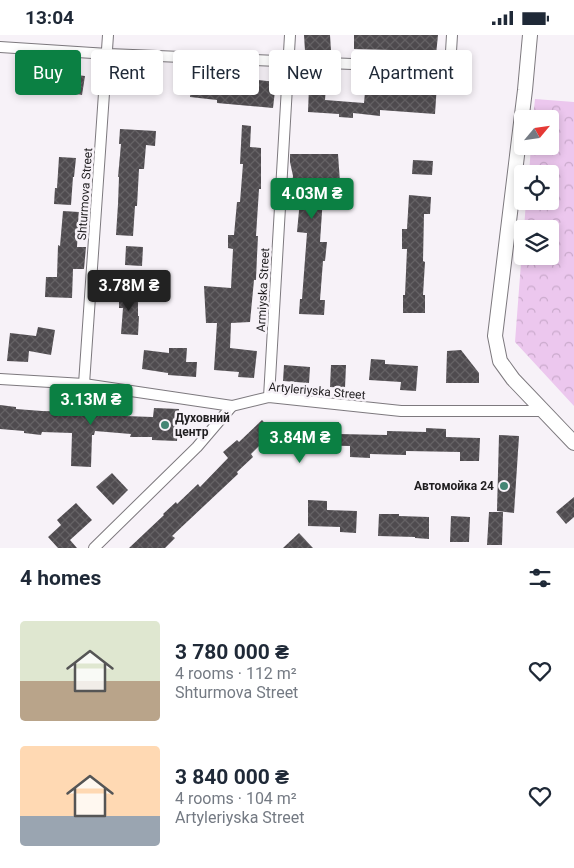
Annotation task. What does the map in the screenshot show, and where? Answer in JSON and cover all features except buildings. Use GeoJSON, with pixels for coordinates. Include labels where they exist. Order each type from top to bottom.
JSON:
{"type":"FeatureCollection","features":[{"type":"Feature","properties":{"kind":"street","name":"Shturmova Street"},"geometry":{"type":"LineString","coordinates":[[108,35],[108,50]]}},
{"type":"Feature","properties":{"kind":"street","name":"Armiyska Street"},"geometry":{"type":"LineString","coordinates":[[289,50],[290,35]]}},
{"type":"Feature","properties":{"kind":"street"},"geometry":{"type":"LineString","coordinates":[[341,64],[450,68],[452,35]]}},
{"type":"Feature","properties":{"kind":"street"},"geometry":{"type":"LineString","coordinates":[[530,35],[495,337],[500,361],[514,379],[574,443]]}},
{"type":"Feature","properties":{"kind":"street"},"geometry":{"type":"LineString","coordinates":[[0,47],[91,53]]}},
{"type":"Feature","properties":{"kind":"street"},"geometry":{"type":"LineString","coordinates":[[163,56],[269,61]]}},
{"type":"Feature","properties":{"kind":"street","name":"Shturmova Street"},"geometry":{"type":"LineString","coordinates":[[84,384],[105,95]]}},
{"type":"Feature","properties":{"kind":"street","name":"Armiyska Street"},"geometry":{"type":"LineString","coordinates":[[269,397],[286,95]]}},
{"type":"Feature","properties":{"kind":"street","name":"Artyleriyska Street"},"geometry":{"type":"LineString","coordinates":[[0,379],[84,384],[232,406],[269,397],[401,411],[544,411]]}},
{"type":"Feature","properties":{"kind":"street"},"geometry":{"type":"LineString","coordinates":[[94,548],[197,447],[232,406]]}},
{"type":"Feature","properties":{"kind":"green space"},"geometry":{"type":"Polygon","coordinates":[[[535,99],[574,102],[574,406],[515,342],[521,265],[559,265],[559,220],[525,220],[525,210],[559,210],[559,165],[530,165],[530,155],[559,155],[559,110],[534,110],[535,99]]]}},
{"type":"Feature","properties":{"kind":"place","name":"Духовний центр"},"geometry":{"type":"Point","coordinates":[165,425]}},
{"type":"Feature","properties":{"kind":"place","name":"Автомойка 24"},"geometry":{"type":"Point","coordinates":[504,486]}}]}
